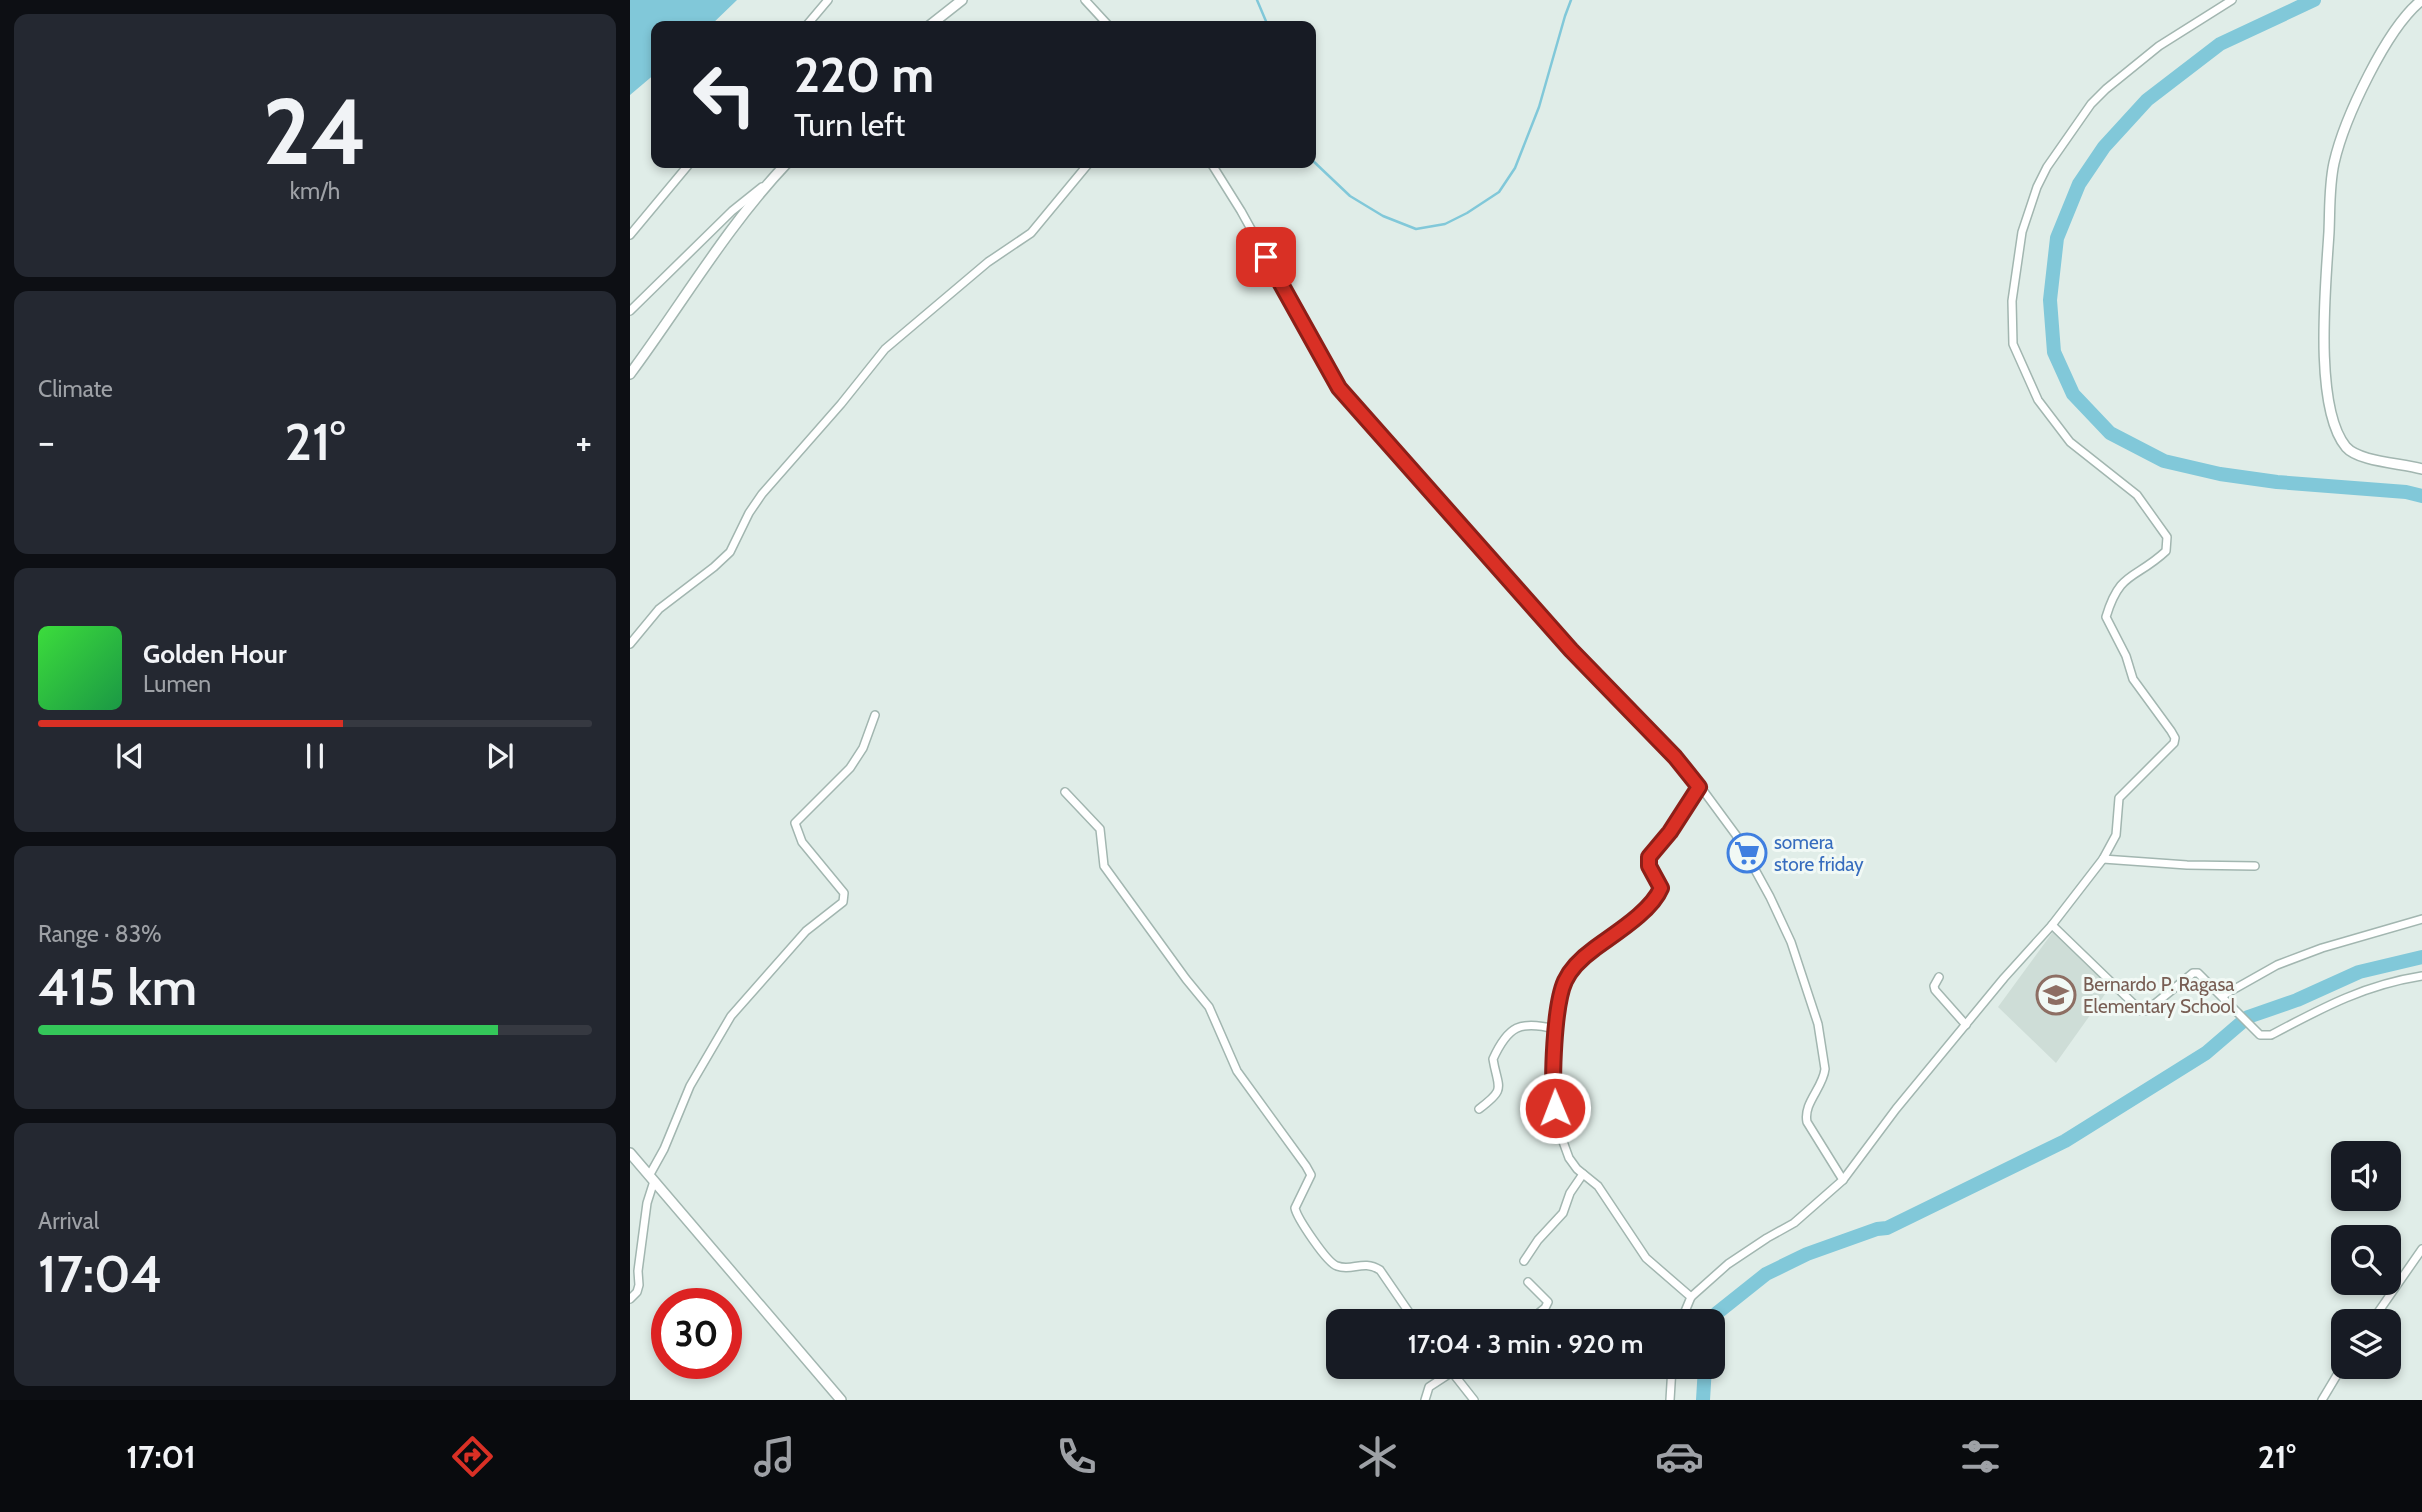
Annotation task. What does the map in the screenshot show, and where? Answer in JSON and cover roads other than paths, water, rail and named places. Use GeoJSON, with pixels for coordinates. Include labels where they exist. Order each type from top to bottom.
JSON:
{"type":"FeatureCollection","features":[{"type":"Feature","properties":{"kind":"street"},"geometry":{"type":"LineString","coordinates":[[810,21],[828,0]]}},
{"type":"Feature","properties":{"kind":"street"},"geometry":{"type":"LineString","coordinates":[[935,21],[962,0]]}},
{"type":"Feature","properties":{"kind":"street"},"geometry":{"type":"LineString","coordinates":[[1085,0],[1104,21]]}},
{"type":"Feature","properties":{"kind":"street"},"geometry":{"type":"LineString","coordinates":[[1686,1309],[1691,1297],[1743,1253],[1794,1223],[1843,1180],[1896,1109],[2052,925],[2103,859],[2116,835],[2119,798],[2174,743],[2175,738],[2171,731],[2133,679],[2126,656],[2106,617],[2121,583],[2166,551],[2167,537],[2128,485],[2106,473],[2070,442],[2050,418],[2029,384],[2016,355],[2012,332],[2012,301],[2022,232],[2037,187],[2047,167],[2091,104],[2159,46],[2232,0]]}},
{"type":"Feature","properties":{"kind":"street"},"geometry":{"type":"LineString","coordinates":[[2422,0],[2398,29],[2376,63],[2355,102],[2339,147],[2330,187],[2323,302],[2329,401],[2345,446],[2358,455],[2422,469]]}},
{"type":"Feature","properties":{"kind":"street"},"geometry":{"type":"LineString","coordinates":[[630,235],[686,168]]}},
{"type":"Feature","properties":{"kind":"street"},"geometry":{"type":"LineString","coordinates":[[630,310],[732,211],[782,168]]}},
{"type":"Feature","properties":{"kind":"street"},"geometry":{"type":"LineString","coordinates":[[630,644],[659,609],[730,552],[749,513],[762,494],[841,404],[884,349],[988,262],[1031,233],[1085,168]]}},
{"type":"Feature","properties":{"kind":"street"},"geometry":{"type":"LineString","coordinates":[[1214,168],[1241,211],[1339,388],[1571,650],[1675,757],[1736,835],[1791,942],[1815,1014],[1825,1076],[1805,1115],[1843,1180]]}},
{"type":"Feature","properties":{"kind":"street"},"geometry":{"type":"LineString","coordinates":[[630,374],[769,181]]}},
{"type":"Feature","properties":{"kind":"street"},"geometry":{"type":"LineString","coordinates":[[630,1299],[639,1286],[638,1271],[652,1178],[690,1086],[731,1016],[797,940],[843,902],[844,893],[802,842],[795,823],[850,768],[863,748],[875,715]]}},
{"type":"Feature","properties":{"kind":"street"},"geometry":{"type":"LineString","coordinates":[[1691,1297],[1646,1258],[1598,1186],[1569,1158],[1563,1145],[1554,1100],[1555,1029],[1561,992],[1570,973],[1657,896],[1661,888],[1649,866],[1649,857],[1670,832],[1699,787]]}},
{"type":"Feature","properties":{"kind":"street"},"geometry":{"type":"LineString","coordinates":[[1065,792],[1100,829],[1104,866],[1185,979],[1209,1007],[1237,1071],[1311,1175],[1295,1208],[1299,1219],[1333,1264],[1343,1268],[1373,1265],[1380,1270],[1407,1309]]}},
{"type":"Feature","properties":{"kind":"street"},"geometry":{"type":"LineString","coordinates":[[2103,859],[2187,865],[2255,866]]}},
{"type":"Feature","properties":{"kind":"street"},"geometry":{"type":"LineString","coordinates":[[2222,996],[2277,965],[2322,948],[2422,919]]}},
{"type":"Feature","properties":{"kind":"street"},"geometry":{"type":"LineString","coordinates":[[2052,925],[2141,1011],[2146,1011],[2195,973],[2201,975],[2260,1035],[2271,1035],[2345,996],[2405,978],[2422,976]]}},
{"type":"Feature","properties":{"kind":"street"},"geometry":{"type":"LineString","coordinates":[[1939,977],[1934,990],[1966,1025]]}},
{"type":"Feature","properties":{"kind":"street"},"geometry":{"type":"LineString","coordinates":[[1479,1109],[1497,1094],[1500,1084],[1493,1059],[1500,1044],[1511,1031],[1517,1026],[1528,1024],[1555,1029]]}},
{"type":"Feature","properties":{"kind":"street"},"geometry":{"type":"LineString","coordinates":[[630,1153],[841,1400]]}},
{"type":"Feature","properties":{"kind":"street"},"geometry":{"type":"LineString","coordinates":[[1524,1261],[1538,1240],[1563,1213],[1570,1193],[1583,1174]]}},
{"type":"Feature","properties":{"kind":"street"},"geometry":{"type":"LineString","coordinates":[[2380,1309],[2422,1249]]}},
{"type":"Feature","properties":{"kind":"street"},"geometry":{"type":"LineString","coordinates":[[1528,1282],[1548,1302],[1544,1309]]}},
{"type":"Feature","properties":{"kind":"street"},"geometry":{"type":"LineString","coordinates":[[1425,1400],[1429,1387],[1441,1379]]}},
{"type":"Feature","properties":{"kind":"street"},"geometry":{"type":"LineString","coordinates":[[1458,1379],[1474,1400]]}},
{"type":"Feature","properties":{"kind":"street"},"geometry":{"type":"LineString","coordinates":[[1670,1379],[1671,1400]]}},
{"type":"Feature","properties":{"kind":"street"},"geometry":{"type":"LineString","coordinates":[[2322,1400],[2335,1379]]}},
{"type":"Feature","properties":{"kind":"water"},"geometry":{"type":"Polygon","coordinates":[[[630,0],[737,0],[715,21],[651,21],[651,77],[630,95],[630,0]]]}},
{"type":"Feature","properties":{"kind":"waterway"},"geometry":{"type":"LineString","coordinates":[[1257,0],[1266,21]]}},
{"type":"Feature","properties":{"kind":"waterway"},"geometry":{"type":"LineString","coordinates":[[1316,164],[1350,196],[1383,216],[1416,229],[1445,224],[1467,213],[1499,192],[1515,168],[1539,107],[1571,0]]}},
{"type":"Feature","properties":{"kind":"waterway"},"geometry":{"type":"LineString","coordinates":[[2314,0],[2220,44],[2147,100],[2104,147],[2079,184],[2057,238],[2050,300],[2054,352],[2073,394],[2110,433],[2164,461],[2220,474],[2277,482],[2406,492],[2422,496]]}},
{"type":"Feature","properties":{"kind":"waterway"},"geometry":{"type":"LineString","coordinates":[[1722,1309],[1766,1274],[1807,1254],[1877,1229],[1887,1228],[2065,1141],[2206,1053],[2248,1017],[2297,1000],[2359,972],[2422,957]]}},
{"type":"Feature","properties":{"kind":"waterway"},"geometry":{"type":"LineString","coordinates":[[1703,1400],[1704,1379]]}},
{"type":"Feature","properties":{"kind":"place","name":"somera store friday"},"geometry":{"type":"Point","coordinates":[1747,853]}},
{"type":"Feature","properties":{"kind":"place","name":"Bernardo P. Ragasa Elementary School"},"geometry":{"type":"Point","coordinates":[2056,995]}}]}
